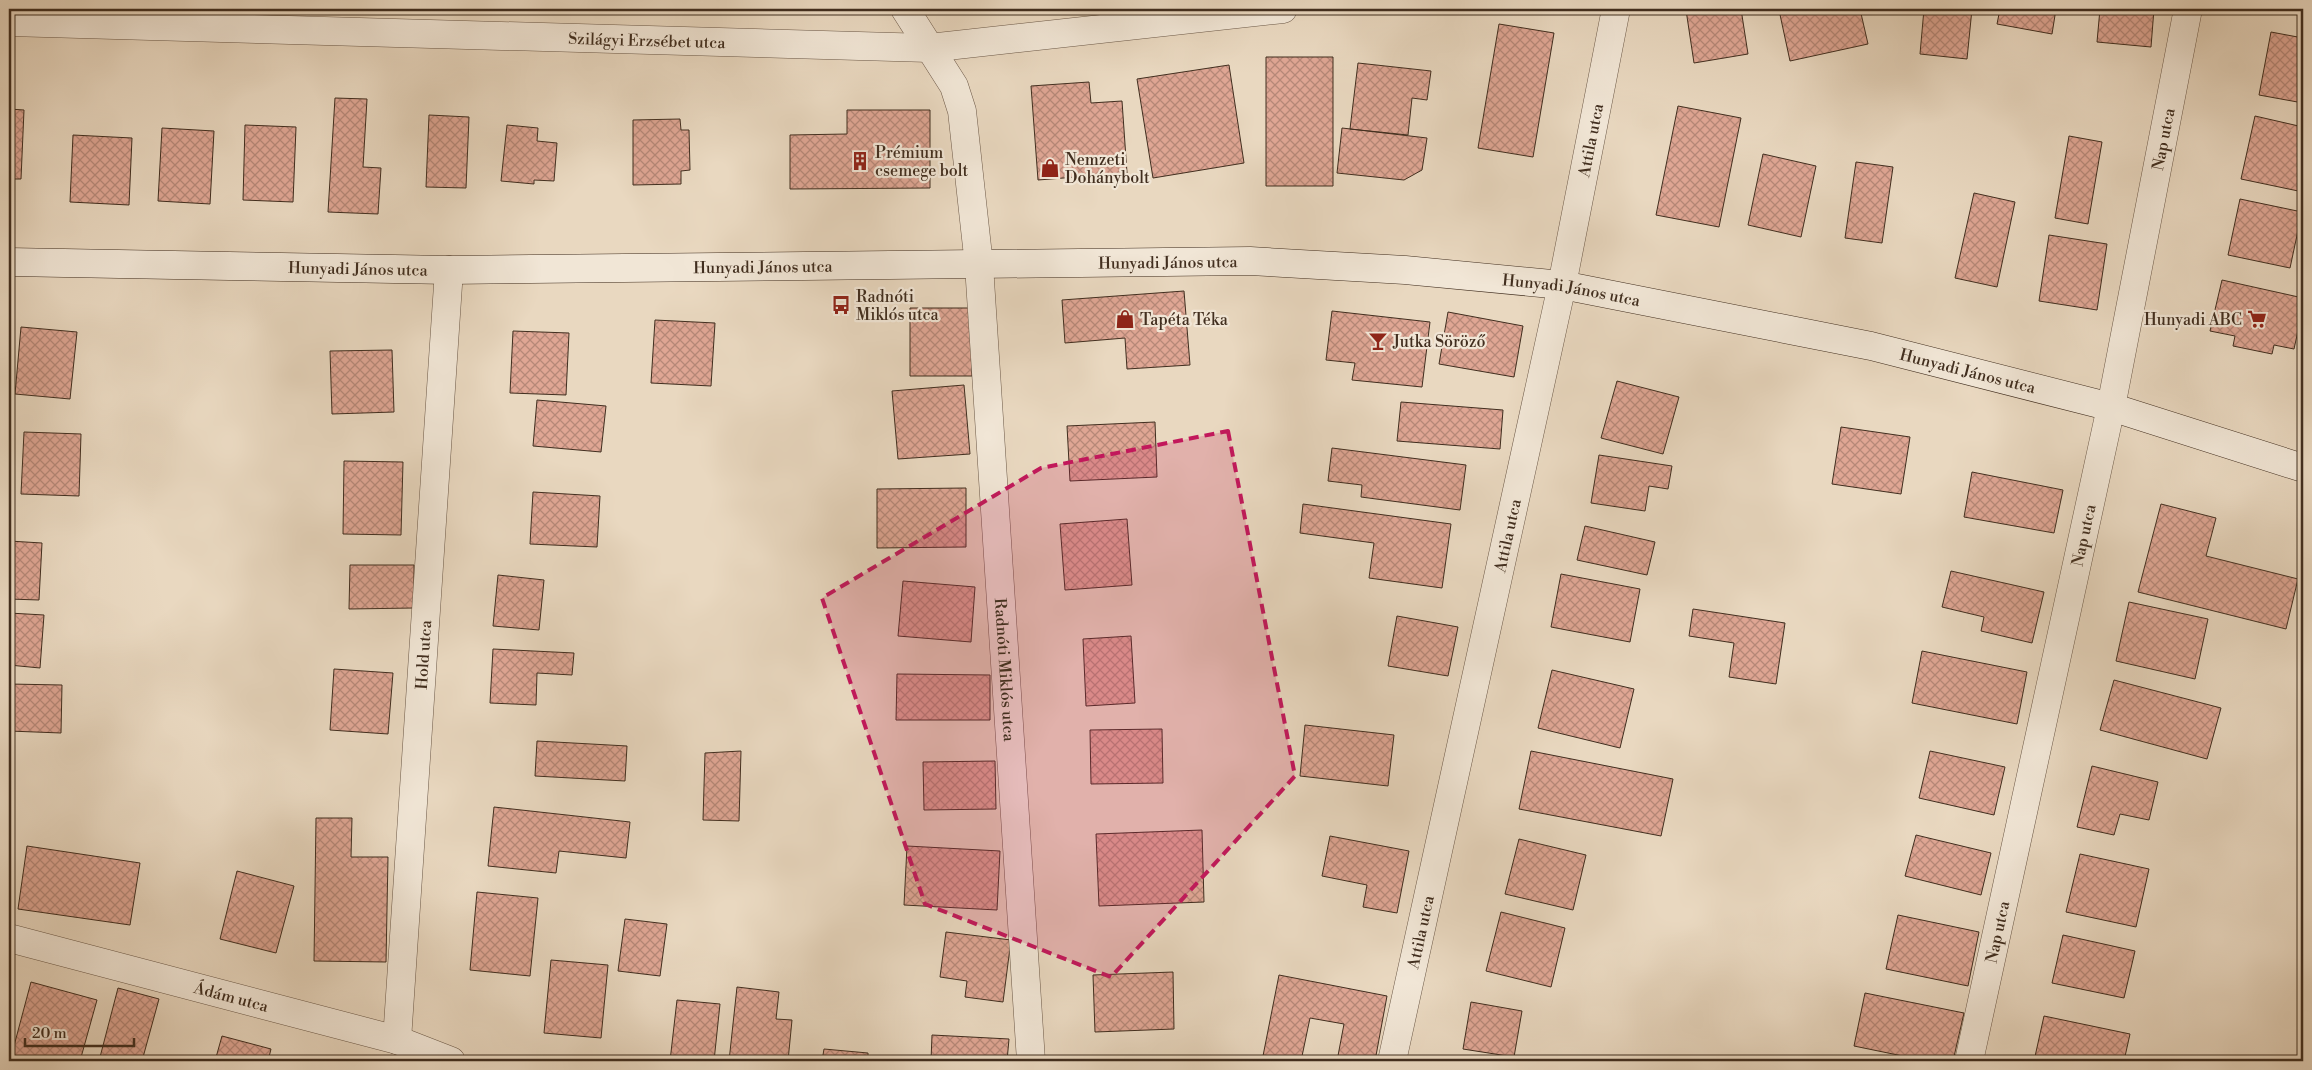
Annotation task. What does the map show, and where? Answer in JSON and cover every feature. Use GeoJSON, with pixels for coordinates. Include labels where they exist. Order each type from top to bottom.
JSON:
{"type":"FeatureCollection","features":[{"type":"Feature","properties":{"kind":"street","name":"Radnóti Miklós utca"},"geometry":{"type":"LineString","coordinates":[[905,9],[954,86],[962,112],[980,265],[1031,1061]]}},
{"type":"Feature","properties":{"kind":"street","name":"Szilágyi Erzsébet utca"},"geometry":{"type":"LineString","coordinates":[[9,22],[930,48],[1283,9]]}},
{"type":"Feature","properties":{"kind":"street","name":"Attila utca"},"geometry":{"type":"LineString","coordinates":[[1392,1061],[1562,285],[1616,9]]}},
{"type":"Feature","properties":{"kind":"street","name":"Nap utca"},"geometry":{"type":"LineString","coordinates":[[1969,1061],[2111,407],[2188,9]]}},
{"type":"Feature","properties":{"kind":"street","name":"Hunyadi János utca"},"geometry":{"type":"LineString","coordinates":[[9,262],[449,270],[1250,261],[1405,270],[1562,285],[1871,346],[2111,407],[2303,468]]}},
{"type":"Feature","properties":{"kind":"street","name":"Hold utca"},"geometry":{"type":"LineString","coordinates":[[397,1040],[449,270]]}},
{"type":"Feature","properties":{"kind":"street","name":"Ádám utca"},"geometry":{"type":"LineString","coordinates":[[9,938],[397,1040],[451,1061]]}},
{"type":"Feature","properties":{"kind":"highlighted area"},"geometry":{"type":"Polygon","coordinates":[[[1228,431],[1295,776],[1111,977],[925,904],[822,598],[1041,468],[1228,431]]]}},
{"type":"Feature","properties":{"kind":"building"},"geometry":{"type":"Polygon","coordinates":[[[1741,9],[1748,54],[1694,63],[1686,10],[1741,9]]]}},
{"type":"Feature","properties":{"kind":"building"},"geometry":{"type":"Polygon","coordinates":[[[1860,9],[1868,44],[1790,61],[1779,10],[1860,9]]]}},
{"type":"Feature","properties":{"kind":"building"},"geometry":{"type":"Polygon","coordinates":[[[1924,9],[1972,9],[1967,59],[1920,54],[1924,9]]]}},
{"type":"Feature","properties":{"kind":"building"},"geometry":{"type":"Polygon","coordinates":[[[2000,9],[2056,9],[2052,34],[1997,24],[2000,9]]]}},
{"type":"Feature","properties":{"kind":"building"},"geometry":{"type":"Polygon","coordinates":[[[2100,9],[2154,9],[2151,47],[2097,42],[2100,9]]]}},
{"type":"Feature","properties":{"kind":"building"},"geometry":{"type":"Polygon","coordinates":[[[1499,24],[1554,33],[1533,157],[1478,148],[1499,24]]]}},
{"type":"Feature","properties":{"kind":"building"},"geometry":{"type":"Polygon","coordinates":[[[2271,32],[2303,38],[2303,103],[2259,95],[2271,32]]]}},
{"type":"Feature","properties":{"kind":"building"},"geometry":{"type":"Polygon","coordinates":[[[1266,57],[1333,57],[1333,186],[1266,186],[1266,57]]]}},
{"type":"Feature","properties":{"kind":"building"},"geometry":{"type":"Polygon","coordinates":[[[1358,63],[1431,71],[1427,100],[1412,98],[1408,135],[1350,129],[1358,63]]]}},
{"type":"Feature","properties":{"kind":"building"},"geometry":{"type":"Polygon","coordinates":[[[1229,65],[1244,163],[1153,178],[1137,79],[1229,65]]]}},
{"type":"Feature","properties":{"kind":"building"},"geometry":{"type":"Polygon","coordinates":[[[1089,82],[1091,103],[1122,101],[1127,173],[1038,180],[1031,86],[1089,82]]]}},
{"type":"Feature","properties":{"kind":"building"},"geometry":{"type":"Polygon","coordinates":[[[335,98],[367,99],[363,167],[381,168],[378,214],[328,212],[335,98]]]}},
{"type":"Feature","properties":{"kind":"building"},"geometry":{"type":"Polygon","coordinates":[[[1678,106],[1741,118],[1719,227],[1656,215],[1678,106]]]}},
{"type":"Feature","properties":{"kind":"building"},"geometry":{"type":"Polygon","coordinates":[[[9,109],[24,110],[21,179],[9,179],[9,109]]]}},
{"type":"Feature","properties":{"kind":"building","name":"Prémium csemege bolt"},"geometry":{"type":"Polygon","coordinates":[[[847,110],[930,110],[930,188],[790,189],[790,135],[847,134],[847,110]]]}},
{"type":"Feature","properties":{"kind":"building"},"geometry":{"type":"Polygon","coordinates":[[[429,115],[469,117],[466,188],[426,187],[429,115]]]}},
{"type":"Feature","properties":{"kind":"building"},"geometry":{"type":"Polygon","coordinates":[[[2255,116],[2303,127],[2303,192],[2241,179],[2255,116]]]}},
{"type":"Feature","properties":{"kind":"building"},"geometry":{"type":"Polygon","coordinates":[[[680,119],[681,130],[689,130],[690,170],[681,171],[681,184],[633,185],[633,120],[680,119]]]}},
{"type":"Feature","properties":{"kind":"building"},"geometry":{"type":"Polygon","coordinates":[[[245,125],[296,127],[293,202],[243,200],[245,125]]]}},
{"type":"Feature","properties":{"kind":"building"},"geometry":{"type":"Polygon","coordinates":[[[507,125],[538,128],[537,141],[557,143],[554,181],[534,180],[534,184],[501,181],[507,125]]]}},
{"type":"Feature","properties":{"kind":"building"},"geometry":{"type":"Polygon","coordinates":[[[162,128],[214,131],[210,204],[158,201],[162,128]]]}},
{"type":"Feature","properties":{"kind":"building"},"geometry":{"type":"Polygon","coordinates":[[[1342,128],[1427,138],[1422,170],[1404,180],[1337,173],[1342,128]]]}},
{"type":"Feature","properties":{"kind":"building"},"geometry":{"type":"Polygon","coordinates":[[[73,135],[132,138],[129,205],[70,202],[73,135]]]}},
{"type":"Feature","properties":{"kind":"building"},"geometry":{"type":"Polygon","coordinates":[[[2069,136],[2102,142],[2088,224],[2055,218],[2069,136]]]}},
{"type":"Feature","properties":{"kind":"building"},"geometry":{"type":"Polygon","coordinates":[[[1763,154],[1816,166],[1801,237],[1748,225],[1763,154]]]}},
{"type":"Feature","properties":{"kind":"building"},"geometry":{"type":"Polygon","coordinates":[[[1856,162],[1893,167],[1882,243],[1845,238],[1856,162]]]}},
{"type":"Feature","properties":{"kind":"building"},"geometry":{"type":"Polygon","coordinates":[[[1974,193],[2015,202],[1997,287],[1955,278],[1974,193]]]}},
{"type":"Feature","properties":{"kind":"building"},"geometry":{"type":"Polygon","coordinates":[[[2240,199],[2302,212],[2290,268],[2228,255],[2240,199]]]}},
{"type":"Feature","properties":{"kind":"building"},"geometry":{"type":"Polygon","coordinates":[[[2049,235],[2107,244],[2097,310],[2039,301],[2049,235]]]}},
{"type":"Feature","properties":{"kind":"building","name":"Hunyadi ABC"},"geometry":{"type":"Polygon","coordinates":[[[2222,280],[2303,298],[2303,308],[2294,349],[2274,345],[2272,354],[2233,346],[2235,336],[2210,331],[2222,280]]]}},
{"type":"Feature","properties":{"kind":"building","name":"Tapéta Téka"},"geometry":{"type":"Polygon","coordinates":[[[1184,291],[1190,365],[1127,369],[1125,338],[1065,343],[1062,300],[1184,291]]]}},
{"type":"Feature","properties":{"kind":"building"},"geometry":{"type":"Polygon","coordinates":[[[910,308],[971,308],[972,376],[910,376],[910,308]]]}},
{"type":"Feature","properties":{"kind":"building","name":"Jutka Söröző"},"geometry":{"type":"Polygon","coordinates":[[[1332,311],[1430,322],[1422,387],[1352,380],[1355,363],[1326,360],[1332,311]]]}},
{"type":"Feature","properties":{"kind":"building"},"geometry":{"type":"Polygon","coordinates":[[[1448,312],[1523,326],[1514,377],[1439,364],[1448,312]]]}},
{"type":"Feature","properties":{"kind":"building"},"geometry":{"type":"Polygon","coordinates":[[[655,320],[715,323],[711,386],[651,383],[655,320]]]}},
{"type":"Feature","properties":{"kind":"building"},"geometry":{"type":"Polygon","coordinates":[[[21,327],[77,332],[70,399],[15,394],[21,327]]]}},
{"type":"Feature","properties":{"kind":"building"},"geometry":{"type":"Polygon","coordinates":[[[513,331],[569,333],[566,395],[510,393],[513,331]]]}},
{"type":"Feature","properties":{"kind":"building"},"geometry":{"type":"Polygon","coordinates":[[[392,350],[394,412],[332,414],[330,351],[392,350]]]}},
{"type":"Feature","properties":{"kind":"building"},"geometry":{"type":"Polygon","coordinates":[[[1617,381],[1679,397],[1663,454],[1601,438],[1617,381]]]}},
{"type":"Feature","properties":{"kind":"building"},"geometry":{"type":"Polygon","coordinates":[[[964,385],[970,454],[898,459],[892,391],[964,385]]]}},
{"type":"Feature","properties":{"kind":"building"},"geometry":{"type":"Polygon","coordinates":[[[537,400],[606,406],[601,452],[533,446],[537,400]]]}},
{"type":"Feature","properties":{"kind":"building"},"geometry":{"type":"Polygon","coordinates":[[[1401,402],[1503,410],[1500,449],[1397,441],[1401,402]]]}},
{"type":"Feature","properties":{"kind":"building"},"geometry":{"type":"Polygon","coordinates":[[[1155,422],[1157,477],[1070,481],[1067,426],[1155,422]]]}},
{"type":"Feature","properties":{"kind":"building"},"geometry":{"type":"Polygon","coordinates":[[[1841,427],[1910,437],[1901,494],[1832,484],[1841,427]]]}},
{"type":"Feature","properties":{"kind":"building"},"geometry":{"type":"Polygon","coordinates":[[[24,432],[81,434],[79,496],[21,494],[24,432]]]}},
{"type":"Feature","properties":{"kind":"building"},"geometry":{"type":"Polygon","coordinates":[[[1332,448],[1466,465],[1460,510],[1361,497],[1362,485],[1328,481],[1332,448]]]}},
{"type":"Feature","properties":{"kind":"building"},"geometry":{"type":"Polygon","coordinates":[[[1599,455],[1672,466],[1668,489],[1649,486],[1645,511],[1591,503],[1599,455]]]}},
{"type":"Feature","properties":{"kind":"building"},"geometry":{"type":"Polygon","coordinates":[[[344,461],[403,462],[401,535],[343,534],[344,461]]]}},
{"type":"Feature","properties":{"kind":"building"},"geometry":{"type":"Polygon","coordinates":[[[1972,472],[2063,490],[2054,533],[1964,517],[1972,472]]]}},
{"type":"Feature","properties":{"kind":"building"},"geometry":{"type":"Polygon","coordinates":[[[966,488],[966,547],[877,548],[877,489],[966,488]]]}},
{"type":"Feature","properties":{"kind":"building"},"geometry":{"type":"Polygon","coordinates":[[[533,492],[600,496],[597,547],[530,544],[533,492]]]}},
{"type":"Feature","properties":{"kind":"building"},"geometry":{"type":"Polygon","coordinates":[[[1303,504],[1451,524],[1442,588],[1369,578],[1374,543],[1300,533],[1303,504]]]}},
{"type":"Feature","properties":{"kind":"building"},"geometry":{"type":"Polygon","coordinates":[[[2161,504],[2216,518],[2206,556],[2298,579],[2286,629],[2138,592],[2161,504]]]}},
{"type":"Feature","properties":{"kind":"building"},"geometry":{"type":"Polygon","coordinates":[[[1127,519],[1132,585],[1065,590],[1060,524],[1127,519]]]}},
{"type":"Feature","properties":{"kind":"building"},"geometry":{"type":"Polygon","coordinates":[[[1585,526],[1655,542],[1647,575],[1577,560],[1585,526]]]}},
{"type":"Feature","properties":{"kind":"building"},"geometry":{"type":"Polygon","coordinates":[[[9,541],[42,543],[39,600],[9,599],[9,541]]]}},
{"type":"Feature","properties":{"kind":"building"},"geometry":{"type":"Polygon","coordinates":[[[350,565],[414,565],[414,608],[349,609],[350,565]]]}},
{"type":"Feature","properties":{"kind":"building"},"geometry":{"type":"Polygon","coordinates":[[[1951,571],[2044,592],[2032,643],[1981,631],[1984,617],[1942,607],[1951,571]]]}},
{"type":"Feature","properties":{"kind":"building"},"geometry":{"type":"Polygon","coordinates":[[[1561,574],[1640,589],[1630,642],[1551,627],[1561,574]]]}},
{"type":"Feature","properties":{"kind":"building"},"geometry":{"type":"Polygon","coordinates":[[[498,575],[544,580],[539,630],[493,626],[498,575]]]}},
{"type":"Feature","properties":{"kind":"building"},"geometry":{"type":"Polygon","coordinates":[[[903,581],[975,587],[971,642],[898,636],[903,581]]]}},
{"type":"Feature","properties":{"kind":"building"},"geometry":{"type":"Polygon","coordinates":[[[2129,602],[2208,619],[2195,679],[2116,661],[2129,602]]]}},
{"type":"Feature","properties":{"kind":"building"},"geometry":{"type":"Polygon","coordinates":[[[1693,609],[1785,623],[1776,684],[1729,677],[1734,643],[1689,636],[1693,609]]]}},
{"type":"Feature","properties":{"kind":"building"},"geometry":{"type":"Polygon","coordinates":[[[9,613],[44,615],[40,668],[9,665],[9,613]]]}},
{"type":"Feature","properties":{"kind":"building"},"geometry":{"type":"Polygon","coordinates":[[[1397,616],[1458,627],[1448,676],[1388,666],[1397,616]]]}},
{"type":"Feature","properties":{"kind":"building"},"geometry":{"type":"Polygon","coordinates":[[[1131,636],[1135,703],[1086,706],[1083,639],[1131,636]]]}},
{"type":"Feature","properties":{"kind":"building"},"geometry":{"type":"Polygon","coordinates":[[[493,649],[574,653],[572,675],[537,673],[536,705],[490,703],[493,649]]]}},
{"type":"Feature","properties":{"kind":"building"},"geometry":{"type":"Polygon","coordinates":[[[1922,651],[2027,672],[2017,724],[1912,703],[1922,651]]]}},
{"type":"Feature","properties":{"kind":"building"},"geometry":{"type":"Polygon","coordinates":[[[334,669],[393,673],[388,734],[330,730],[334,669]]]}},
{"type":"Feature","properties":{"kind":"building"},"geometry":{"type":"Polygon","coordinates":[[[1552,670],[1634,689],[1620,748],[1538,728],[1552,670]]]}},
{"type":"Feature","properties":{"kind":"building"},"geometry":{"type":"Polygon","coordinates":[[[897,674],[990,675],[990,720],[896,720],[897,674]]]}},
{"type":"Feature","properties":{"kind":"building"},"geometry":{"type":"Polygon","coordinates":[[[2114,680],[2221,708],[2207,759],[2100,730],[2114,680]]]}},
{"type":"Feature","properties":{"kind":"building"},"geometry":{"type":"Polygon","coordinates":[[[9,684],[62,685],[61,733],[9,731],[9,684]]]}},
{"type":"Feature","properties":{"kind":"building"},"geometry":{"type":"Polygon","coordinates":[[[1305,725],[1394,735],[1388,786],[1300,776],[1305,725]]]}},
{"type":"Feature","properties":{"kind":"building"},"geometry":{"type":"Polygon","coordinates":[[[1162,729],[1163,783],[1091,784],[1090,730],[1162,729]]]}},
{"type":"Feature","properties":{"kind":"building"},"geometry":{"type":"Polygon","coordinates":[[[537,741],[627,746],[625,781],[535,776],[537,741]]]}},
{"type":"Feature","properties":{"kind":"building"},"geometry":{"type":"Polygon","coordinates":[[[741,751],[739,821],[703,820],[705,753],[741,751]]]}},
{"type":"Feature","properties":{"kind":"building"},"geometry":{"type":"Polygon","coordinates":[[[1531,751],[1673,779],[1661,836],[1519,809],[1531,751]]]}},
{"type":"Feature","properties":{"kind":"building"},"geometry":{"type":"Polygon","coordinates":[[[1930,751],[2005,767],[1994,815],[1919,798],[1930,751]]]}},
{"type":"Feature","properties":{"kind":"building"},"geometry":{"type":"Polygon","coordinates":[[[995,761],[996,809],[924,810],[923,762],[995,761]]]}},
{"type":"Feature","properties":{"kind":"building"},"geometry":{"type":"Polygon","coordinates":[[[2092,766],[2158,782],[2149,820],[2120,814],[2114,835],[2077,827],[2092,766]]]}},
{"type":"Feature","properties":{"kind":"building"},"geometry":{"type":"Polygon","coordinates":[[[494,807],[630,822],[626,858],[559,851],[556,873],[488,866],[494,807]]]}},
{"type":"Feature","properties":{"kind":"building"},"geometry":{"type":"Polygon","coordinates":[[[316,818],[352,818],[351,857],[388,857],[386,962],[314,961],[316,818]]]}},
{"type":"Feature","properties":{"kind":"building"},"geometry":{"type":"Polygon","coordinates":[[[1202,830],[1204,902],[1099,906],[1096,834],[1202,830]]]}},
{"type":"Feature","properties":{"kind":"building"},"geometry":{"type":"Polygon","coordinates":[[[1916,835],[1991,853],[1981,895],[1905,876],[1916,835]]]}},
{"type":"Feature","properties":{"kind":"building"},"geometry":{"type":"Polygon","coordinates":[[[1330,836],[1409,851],[1397,913],[1363,907],[1367,885],[1322,876],[1330,836]]]}},
{"type":"Feature","properties":{"kind":"building"},"geometry":{"type":"Polygon","coordinates":[[[1519,839],[1586,855],[1573,910],[1505,894],[1519,839]]]}},
{"type":"Feature","properties":{"kind":"building"},"geometry":{"type":"Polygon","coordinates":[[[27,846],[140,863],[130,925],[18,909],[27,846]]]}},
{"type":"Feature","properties":{"kind":"building"},"geometry":{"type":"Polygon","coordinates":[[[907,846],[1000,851],[997,910],[904,905],[907,846]]]}},
{"type":"Feature","properties":{"kind":"building"},"geometry":{"type":"Polygon","coordinates":[[[2080,854],[2149,869],[2136,927],[2066,912],[2080,854]]]}},
{"type":"Feature","properties":{"kind":"building"},"geometry":{"type":"Polygon","coordinates":[[[237,871],[294,886],[276,953],[220,939],[237,871]]]}},
{"type":"Feature","properties":{"kind":"building"},"geometry":{"type":"Polygon","coordinates":[[[477,892],[538,898],[530,976],[470,970],[477,892]]]}},
{"type":"Feature","properties":{"kind":"building"},"geometry":{"type":"Polygon","coordinates":[[[1501,912],[1565,928],[1551,987],[1486,971],[1501,912]]]}},
{"type":"Feature","properties":{"kind":"building"},"geometry":{"type":"Polygon","coordinates":[[[1898,915],[1979,932],[1968,986],[1886,969],[1898,915]]]}},
{"type":"Feature","properties":{"kind":"building"},"geometry":{"type":"Polygon","coordinates":[[[625,919],[667,924],[660,976],[618,971],[625,919]]]}},
{"type":"Feature","properties":{"kind":"building"},"geometry":{"type":"Polygon","coordinates":[[[946,932],[1011,940],[1003,1002],[965,997],[967,981],[940,977],[946,932]]]}},
{"type":"Feature","properties":{"kind":"building"},"geometry":{"type":"Polygon","coordinates":[[[2063,935],[2135,951],[2124,998],[2052,983],[2063,935]]]}},
{"type":"Feature","properties":{"kind":"building"},"geometry":{"type":"Polygon","coordinates":[[[551,960],[608,965],[601,1038],[544,1033],[551,960]]]}},
{"type":"Feature","properties":{"kind":"building"},"geometry":{"type":"Polygon","coordinates":[[[1173,972],[1174,1029],[1095,1032],[1093,975],[1173,972]]]}},
{"type":"Feature","properties":{"kind":"building"},"geometry":{"type":"Polygon","coordinates":[[[1279,975],[1387,996],[1375,1061],[1337,1061],[1344,1024],[1310,1018],[1301,1061],[1262,1061],[1279,975]]]}},
{"type":"Feature","properties":{"kind":"building"},"geometry":{"type":"Polygon","coordinates":[[[31,982],[97,1000],[80,1061],[10,1061],[31,982]]]}},
{"type":"Feature","properties":{"kind":"building"},"geometry":{"type":"Polygon","coordinates":[[[737,987],[779,992],[776,1019],[792,1020],[788,1061],[729,1061],[737,987]]]}},
{"type":"Feature","properties":{"kind":"building"},"geometry":{"type":"Polygon","coordinates":[[[118,988],[159,999],[142,1061],[99,1061],[118,988]]]}},
{"type":"Feature","properties":{"kind":"building"},"geometry":{"type":"Polygon","coordinates":[[[1865,993],[1964,1013],[1953,1061],[1927,1061],[1854,1046],[1865,993]]]}},
{"type":"Feature","properties":{"kind":"building"},"geometry":{"type":"Polygon","coordinates":[[[677,1000],[720,1004],[714,1061],[670,1061],[677,1000]]]}},
{"type":"Feature","properties":{"kind":"building"},"geometry":{"type":"Polygon","coordinates":[[[1471,1002],[1522,1011],[1514,1057],[1463,1049],[1471,1002]]]}},
{"type":"Feature","properties":{"kind":"building"},"geometry":{"type":"Polygon","coordinates":[[[2044,1016],[2130,1034],[2124,1061],[2034,1061],[2044,1016]]]}},
{"type":"Feature","properties":{"kind":"building"},"geometry":{"type":"Polygon","coordinates":[[[932,1035],[1009,1039],[1007,1061],[931,1061],[932,1035]]]}},
{"type":"Feature","properties":{"kind":"building"},"geometry":{"type":"Polygon","coordinates":[[[222,1036],[271,1049],[268,1061],[215,1061],[222,1036]]]}},
{"type":"Feature","properties":{"kind":"building"},"geometry":{"type":"Polygon","coordinates":[[[824,1049],[868,1053],[868,1061],[822,1061],[824,1049]]]}},
{"type":"Feature","properties":{"kind":"place","name":"Prémium csemege bolt"},"geometry":{"type":"Point","coordinates":[860,161]}},
{"type":"Feature","properties":{"kind":"place","name":"Nemzeti Dohánybolt"},"geometry":{"type":"Point","coordinates":[1050,168]}},
{"type":"Feature","properties":{"kind":"place","name":"Radnóti Miklós utca"},"geometry":{"type":"Point","coordinates":[841,305]}},
{"type":"Feature","properties":{"kind":"place","name":"Tapéta Téka"},"geometry":{"type":"Point","coordinates":[1125,319]}},
{"type":"Feature","properties":{"kind":"place","name":"Hunyadi ABC"},"geometry":{"type":"Point","coordinates":[2257,319]}},
{"type":"Feature","properties":{"kind":"place","name":"Jutka Söröző"},"geometry":{"type":"Point","coordinates":[1378,341]}}]}
